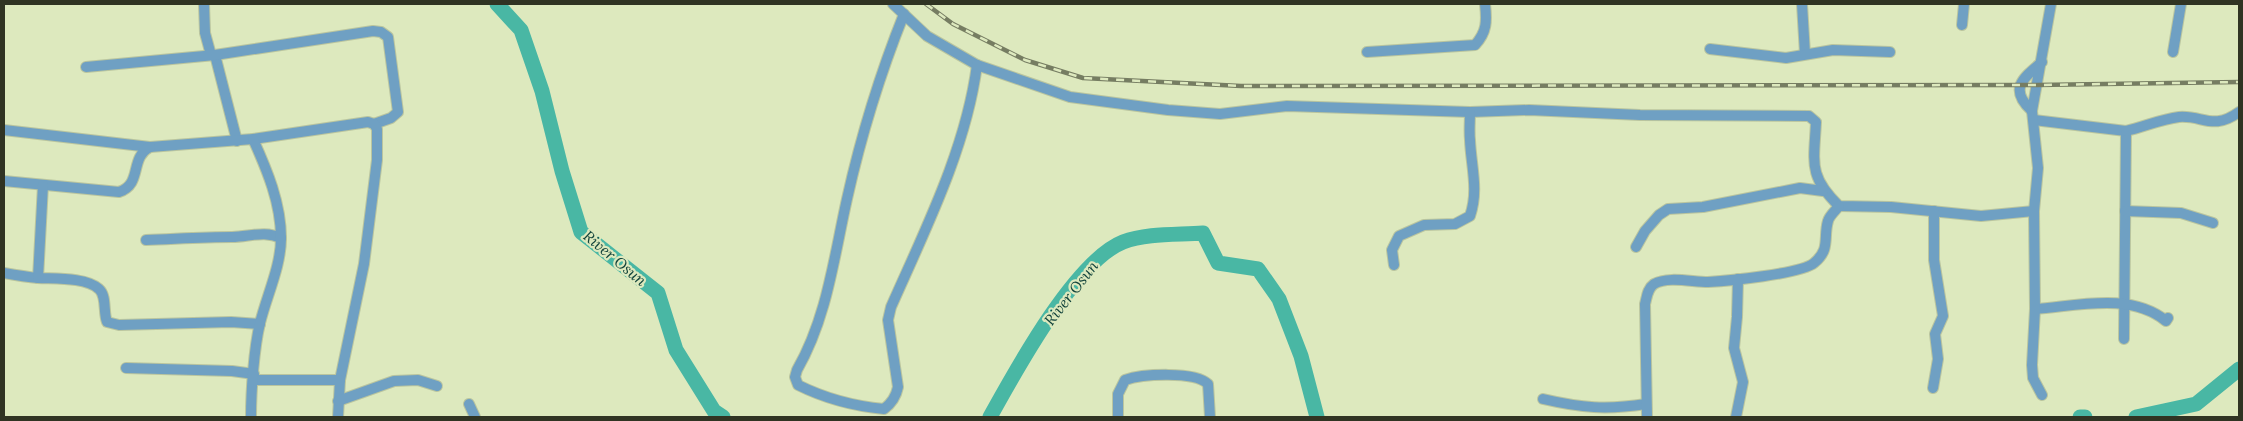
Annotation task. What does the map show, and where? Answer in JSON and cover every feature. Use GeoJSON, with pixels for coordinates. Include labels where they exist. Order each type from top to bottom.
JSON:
{"type":"FeatureCollection","features":[{"type":"Feature","properties":{"kind":"street"},"geometry":{"type":"LineString","coordinates":[[204,4],[205,33],[237,141]]}},
{"type":"Feature","properties":{"kind":"street"},"geometry":{"type":"LineString","coordinates":[[894,4],[927,36],[977,64],[1070,97],[1168,110],[1220,114],[1287,106],[1470,112],[1529,110],[1650,115],[1809,116],[1816,122],[1814,158],[1816,176],[1823,191],[1839,206],[1891,207],[1981,216],[2034,211]]}},
{"type":"Feature","properties":{"kind":"street"},"geometry":{"type":"LineString","coordinates":[[1367,52],[1475,45],[1484,32],[1487,22],[1485,4]]}},
{"type":"Feature","properties":{"kind":"street"},"geometry":{"type":"LineString","coordinates":[[1802,4],[1805,54]]}},
{"type":"Feature","properties":{"kind":"street"},"geometry":{"type":"LineString","coordinates":[[1962,24],[1964,4]]}},
{"type":"Feature","properties":{"kind":"street"},"geometry":{"type":"LineString","coordinates":[[2042,395],[2033,378],[2032,365],[2035,309],[2034,211],[2038,168],[2033,116],[2051,4]]}},
{"type":"Feature","properties":{"kind":"street"},"geometry":{"type":"LineString","coordinates":[[2173,52],[2181,4]]}},
{"type":"Feature","properties":{"kind":"street"},"geometry":{"type":"LineString","coordinates":[[904,14],[887,57],[860,147],[819,325],[797,370],[798,385],[816,394],[856,406],[884,409],[896,395],[898,387],[888,320],[891,307],[947,174],[973,94],[977,64]]}},
{"type":"Feature","properties":{"kind":"street"},"geometry":{"type":"LineString","coordinates":[[4,130],[150,147],[237,141],[368,122],[374,124],[392,118],[398,112],[388,37],[381,32],[373,31],[213,55],[86,67]]}},
{"type":"Feature","properties":{"kind":"street"},"geometry":{"type":"LineString","coordinates":[[1710,49],[1786,58],[1832,50],[1890,52]]}},
{"type":"Feature","properties":{"kind":"street"},"geometry":{"type":"LineString","coordinates":[[2042,62],[2024,76],[2020,85],[2021,95],[2033,116],[2126,131],[2178,117],[2210,122],[2224,119],[2239,112]]}},
{"type":"Feature","properties":{"kind":"street"},"geometry":{"type":"LineString","coordinates":[[1394,265],[1392,250],[1399,236],[1424,225],[1455,224],[1470,216],[1475,204],[1475,176],[1470,140],[1470,112]]}},
{"type":"Feature","properties":{"kind":"street"},"geometry":{"type":"LineString","coordinates":[[338,417],[340,380],[364,264],[377,160],[377,128],[374,124]]}},
{"type":"Feature","properties":{"kind":"street"},"geometry":{"type":"LineString","coordinates":[[2124,339],[2126,131]]}},
{"type":"Feature","properties":{"kind":"street"},"geometry":{"type":"LineString","coordinates":[[251,417],[260,324],[276,270],[281,238],[276,199],[265,165],[253,139]]}},
{"type":"Feature","properties":{"kind":"street"},"geometry":{"type":"LineString","coordinates":[[4,181],[119,192],[128,189],[132,183],[141,153],[150,147]]}},
{"type":"Feature","properties":{"kind":"street"},"geometry":{"type":"LineString","coordinates":[[38,278],[43,185]]}},
{"type":"Feature","properties":{"kind":"street"},"geometry":{"type":"LineString","coordinates":[[1636,247],[1644,231],[1659,214],[1668,209],[1704,207],[1800,188],[1823,191]]}},
{"type":"Feature","properties":{"kind":"street"},"geometry":{"type":"LineString","coordinates":[[1647,417],[1645,304],[1648,290],[1661,281],[1710,282],[1796,270],[1812,265],[1821,255],[1827,243],[1828,220],[1839,206]]}},
{"type":"Feature","properties":{"kind":"street"},"geometry":{"type":"LineString","coordinates":[[1934,211],[1934,260],[1943,316],[1936,334],[1938,359],[1934,388]]}},
{"type":"Feature","properties":{"kind":"street"},"geometry":{"type":"LineString","coordinates":[[2125,211],[2181,213],[2213,223]]}},
{"type":"Feature","properties":{"kind":"street"},"geometry":{"type":"LineString","coordinates":[[146,240],[266,233],[281,238]]}},
{"type":"Feature","properties":{"kind":"street"},"geometry":{"type":"LineString","coordinates":[[4,273],[38,278],[64,278],[91,284],[98,288],[104,296],[104,312],[107,322],[119,325],[231,322],[260,324]]}},
{"type":"Feature","properties":{"kind":"street"},"geometry":{"type":"LineString","coordinates":[[1736,417],[1744,382],[1734,348],[1738,317],[1738,279]]}},
{"type":"Feature","properties":{"kind":"street"},"geometry":{"type":"LineString","coordinates":[[2035,309],[2123,302],[2146,309],[2166,321],[2168,318]]}},
{"type":"Feature","properties":{"kind":"street"},"geometry":{"type":"LineString","coordinates":[[126,368],[232,371],[254,377],[340,380]]}},
{"type":"Feature","properties":{"kind":"street"},"geometry":{"type":"LineString","coordinates":[[1118,417],[1118,394],[1125,380],[1167,375],[1201,378],[1208,384],[1210,417]]}},
{"type":"Feature","properties":{"kind":"street"},"geometry":{"type":"LineString","coordinates":[[338,401],[394,381],[418,380],[437,386]]}},
{"type":"Feature","properties":{"kind":"street"},"geometry":{"type":"LineString","coordinates":[[1543,399],[1594,409],[1646,404]]}},
{"type":"Feature","properties":{"kind":"street"},"geometry":{"type":"LineString","coordinates":[[469,404],[475,417]]}},
{"type":"Feature","properties":{"kind":"waterway","name":"River Osun"},"geometry":{"type":"LineString","coordinates":[[497,4],[521,30],[542,91],[562,171],[581,232],[658,293],[676,350],[714,411],[723,417]]}},
{"type":"Feature","properties":{"kind":"waterway","name":"River Osun"},"geometry":{"type":"LineString","coordinates":[[990,417],[1030,347],[1066,294],[1085,271],[1105,253],[1132,239],[1203,233],[1218,263],[1258,269],[1279,299],[1301,356],[1317,417]]}},
{"type":"Feature","properties":{"kind":"waterway","name":"River Osun"},"geometry":{"type":"LineString","coordinates":[[2136,417],[2196,404],[2239,369]]}},
{"type":"Feature","properties":{"kind":"waterway","name":"River Osun"},"geometry":{"type":"LineString","coordinates":[[2080,417],[2085,417]]}},
{"type":"Feature","properties":{"kind":"railway"},"geometry":{"type":"LineString","coordinates":[[926,4],[953,24],[1025,60],[1083,78],[1241,86],[2037,85],[2239,82]]}}]}
